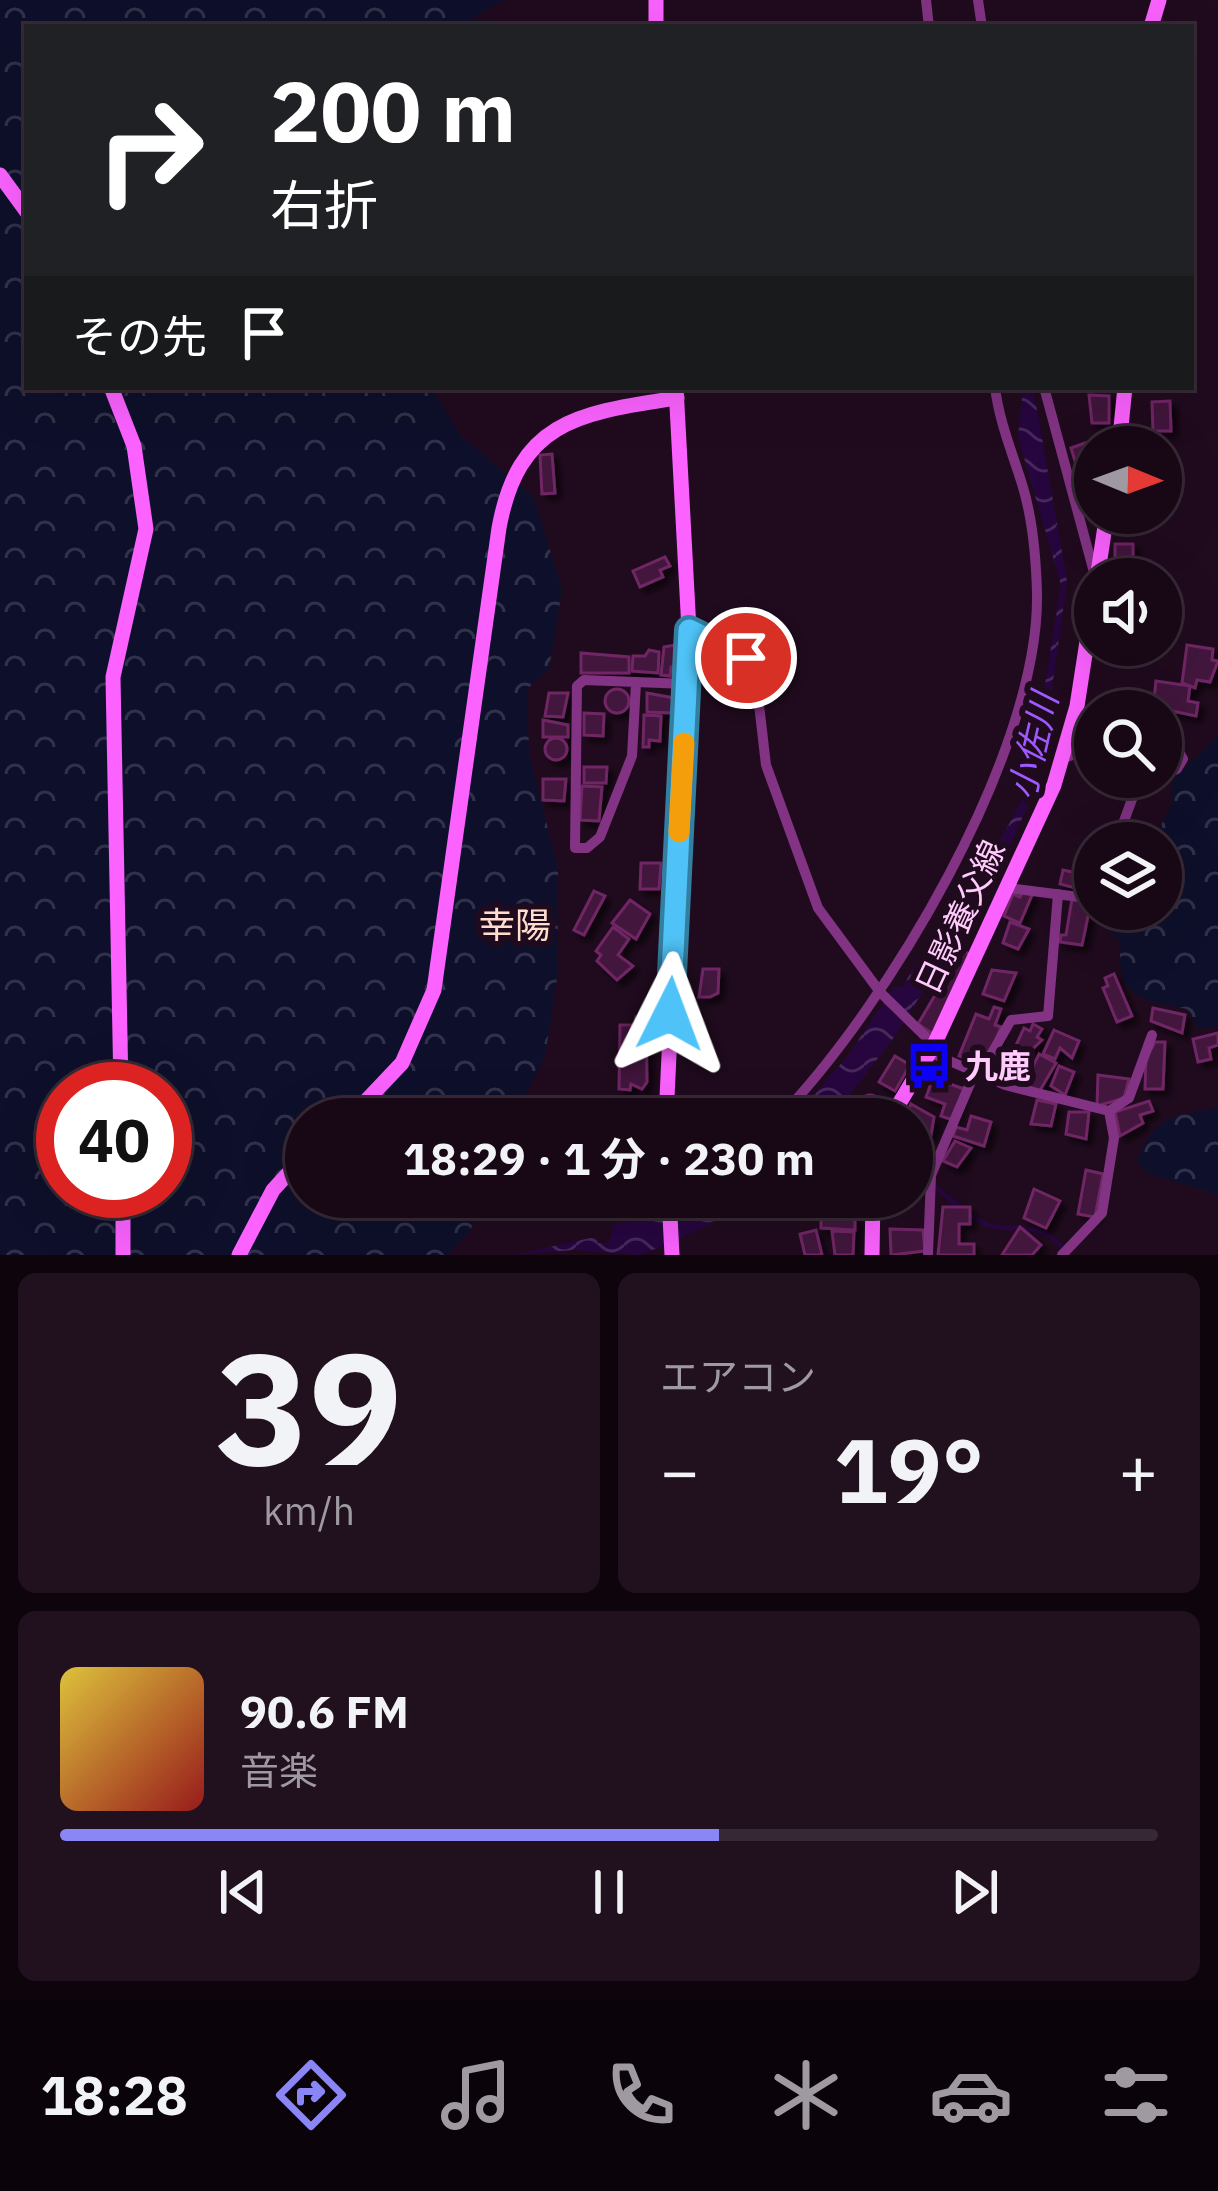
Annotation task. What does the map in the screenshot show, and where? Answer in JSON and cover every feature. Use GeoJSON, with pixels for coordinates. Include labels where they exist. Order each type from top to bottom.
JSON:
{"type":"FeatureCollection","features":[{"type":"Feature","properties":{"kind":"street"},"geometry":{"type":"LineString","coordinates":[[0,176],[24,208]]}},
{"type":"Feature","properties":{"kind":"street"},"geometry":{"type":"LineString","coordinates":[[112,390],[137,460],[146,530],[113,677],[120,1062]]}},
{"type":"Feature","properties":{"kind":"street"},"geometry":{"type":"LineString","coordinates":[[796,1098],[840,1048],[879,990],[983,804],[1031,659],[1037,615],[1033,530],[996,390]]}},
{"type":"Feature","properties":{"kind":"street"},"geometry":{"type":"LineString","coordinates":[[1045,390],[1091,558]]}},
{"type":"Feature","properties":{"kind":"street"},"geometry":{"type":"LineString","coordinates":[[1121,426],[1125,390]]}},
{"type":"Feature","properties":{"kind":"street"},"geometry":{"type":"LineString","coordinates":[[369,1098],[402,1064],[434,991],[499,528],[510,483],[528,452],[555,427],[600,410],[676,392],[689,630],[667,1098]]}},
{"type":"Feature","properties":{"kind":"street"},"geometry":{"type":"LineString","coordinates":[[689,630],[740,653],[755,670],[766,765],[818,908],[879,990],[932,1048],[978,1073],[1094,1111],[1109,1111],[1129,1098],[1152,1035]]}},
{"type":"Feature","properties":{"kind":"street","name":"日影養父線"},"geometry":{"type":"LineString","coordinates":[[902,1098],[932,1048],[1008,887],[1061,759],[1083,666]]}},
{"type":"Feature","properties":{"kind":"street"},"geometry":{"type":"LineString","coordinates":[[636,683],[632,756],[600,837],[587,848],[575,848],[577,686],[584,680],[687,684]]}},
{"type":"Feature","properties":{"kind":"street"},"geometry":{"type":"LineString","coordinates":[[1061,759],[1074,754]]}},
{"type":"Feature","properties":{"kind":"street"},"geometry":{"type":"LineString","coordinates":[[1008,887],[1074,896]]}},
{"type":"Feature","properties":{"kind":"street"},"geometry":{"type":"LineString","coordinates":[[928,1255],[931,1175],[978,1073],[1011,1020],[1048,1016],[1058,894]]}},
{"type":"Feature","properties":{"kind":"street"},"geometry":{"type":"LineString","coordinates":[[1062,1255],[1102,1213],[1114,1138],[1109,1111]]}},
{"type":"Feature","properties":{"kind":"street"},"geometry":{"type":"LineString","coordinates":[[239,1255],[260,1208],[285,1179]]}},
{"type":"Feature","properties":{"kind":"street"},"geometry":{"type":"LineString","coordinates":[[123,1218],[123,1255]]}},
{"type":"Feature","properties":{"kind":"street"},"geometry":{"type":"LineString","coordinates":[[670,1218],[672,1253]]}},
{"type":"Feature","properties":{"kind":"street"},"geometry":{"type":"LineString","coordinates":[[872,1255],[873,1218]]}},
{"type":"Feature","properties":{"kind":"green space"},"geometry":{"type":"Polygon","coordinates":[[[0,0],[504,0],[472,18],[493,24],[24,24],[24,390],[433,390],[461,436],[534,497],[562,590],[549,669],[527,689],[529,753],[558,869],[558,972],[545,1056],[524,1098],[285,1098],[285,1218],[474,1218],[471,1230],[448,1255],[0,1255],[0,0]]]}},
{"type":"Feature","properties":{"kind":"green space"},"geometry":{"type":"Polygon","coordinates":[[[1218,737],[1218,1026],[1199,1029],[1187,1009],[1134,993],[1122,975],[1121,943],[1110,930],[1182,930],[1182,822],[1163,822],[1172,798],[1182,798],[1182,770],[1218,737]]]}},
{"type":"Feature","properties":{"kind":"green space"},"geometry":{"type":"Polygon","coordinates":[[[1218,1108],[1218,1194],[1148,1174],[1137,1162],[1151,1135],[1167,1120],[1218,1108]]]}},
{"type":"Feature","properties":{"kind":"water"},"geometry":{"type":"Polygon","coordinates":[[[1023,390],[1034,390],[1067,581],[1046,731],[1036,742],[1061,585],[1018,437],[1023,390]]]}},
{"type":"Feature","properties":{"kind":"water"},"geometry":{"type":"Polygon","coordinates":[[[1035,746],[1037,784],[1010,846],[1001,846],[975,906],[898,1032],[847,1098],[811,1098],[847,1057],[894,987],[903,987],[914,966],[956,919],[1028,790],[1035,746]]]}},
{"type":"Feature","properties":{"kind":"water"},"geometry":{"type":"Polygon","coordinates":[[[652,1218],[720,1218],[641,1255],[574,1250],[513,1255],[595,1237],[598,1243],[609,1243],[614,1224],[652,1218]]]}},
{"type":"Feature","properties":{"kind":"building"},"geometry":{"type":"Polygon","coordinates":[[[1089,395],[1109,396],[1109,423],[1092,423],[1089,395]]]}},
{"type":"Feature","properties":{"kind":"building"},"geometry":{"type":"Polygon","coordinates":[[[1170,401],[1171,426],[1153,426],[1152,402],[1170,401]]]}},
{"type":"Feature","properties":{"kind":"building"},"geometry":{"type":"Polygon","coordinates":[[[552,454],[555,493],[542,494],[540,455],[552,454]]]}},
{"type":"Feature","properties":{"kind":"building"},"geometry":{"type":"Polygon","coordinates":[[[1115,544],[1133,544],[1133,558],[1115,558],[1115,544]]]}},
{"type":"Feature","properties":{"kind":"building"},"geometry":{"type":"Polygon","coordinates":[[[665,557],[670,566],[660,570],[663,577],[640,587],[633,571],[665,557]]]}},
{"type":"Feature","properties":{"kind":"building"},"geometry":{"type":"Polygon","coordinates":[[[675,645],[677,668],[671,667],[670,676],[661,675],[664,647],[675,645]]]}},
{"type":"Feature","properties":{"kind":"building"},"geometry":{"type":"Polygon","coordinates":[[[1187,645],[1213,649],[1212,660],[1218,661],[1210,682],[1197,680],[1195,688],[1182,683],[1187,645]]]}},
{"type":"Feature","properties":{"kind":"building"},"geometry":{"type":"Polygon","coordinates":[[[649,650],[659,652],[658,673],[632,671],[633,656],[645,656],[649,650]]]}},
{"type":"Feature","properties":{"kind":"building"},"geometry":{"type":"Polygon","coordinates":[[[581,653],[629,657],[629,673],[581,673],[581,653]]]}},
{"type":"Feature","properties":{"kind":"building"},"geometry":{"type":"Polygon","coordinates":[[[1156,681],[1190,686],[1188,701],[1198,703],[1196,716],[1182,713],[1182,690],[1155,690],[1156,681]]]}},
{"type":"Feature","properties":{"kind":"building"},"geometry":{"type":"Polygon","coordinates":[[[617,689],[629,701],[617,713],[605,701],[617,689]]]}},
{"type":"Feature","properties":{"kind":"building"},"geometry":{"type":"Polygon","coordinates":[[[549,693],[568,693],[563,717],[545,716],[549,693]]]}},
{"type":"Feature","properties":{"kind":"building"},"geometry":{"type":"Polygon","coordinates":[[[647,693],[674,698],[673,713],[647,712],[647,693]]]}},
{"type":"Feature","properties":{"kind":"building"},"geometry":{"type":"Polygon","coordinates":[[[584,713],[604,714],[603,736],[584,735],[584,713]]]}},
{"type":"Feature","properties":{"kind":"building"},"geometry":{"type":"Polygon","coordinates":[[[644,715],[661,716],[660,741],[649,740],[649,747],[643,747],[644,715]]]}},
{"type":"Feature","properties":{"kind":"building"},"geometry":{"type":"Polygon","coordinates":[[[543,720],[568,725],[568,737],[543,737],[543,720]]]}},
{"type":"Feature","properties":{"kind":"building"},"geometry":{"type":"Polygon","coordinates":[[[556,738],[567,749],[556,760],[545,749],[556,738]]]}},
{"type":"Feature","properties":{"kind":"building"},"geometry":{"type":"Polygon","coordinates":[[[584,767],[607,767],[606,783],[584,783],[584,767]]]}},
{"type":"Feature","properties":{"kind":"building"},"geometry":{"type":"Polygon","coordinates":[[[543,779],[566,779],[564,801],[543,800],[543,779]]]}},
{"type":"Feature","properties":{"kind":"building"},"geometry":{"type":"Polygon","coordinates":[[[582,786],[602,787],[599,821],[580,820],[582,786]]]}},
{"type":"Feature","properties":{"kind":"building"},"geometry":{"type":"Polygon","coordinates":[[[641,863],[661,863],[659,889],[640,889],[641,863]]]}},
{"type":"Feature","properties":{"kind":"building"},"geometry":{"type":"Polygon","coordinates":[[[1063,870],[1074,872],[1074,888],[1060,884],[1063,870]]]}},
{"type":"Feature","properties":{"kind":"building"},"geometry":{"type":"Polygon","coordinates":[[[594,891],[605,896],[584,935],[574,930],[594,891]]]}},
{"type":"Feature","properties":{"kind":"building"},"geometry":{"type":"Polygon","coordinates":[[[1023,891],[1032,895],[1020,923],[1004,916],[1013,894],[1020,897],[1023,891]]]}},
{"type":"Feature","properties":{"kind":"building"},"geometry":{"type":"Polygon","coordinates":[[[1074,899],[1074,930],[1085,930],[1082,945],[1060,942],[1061,935],[1066,935],[1074,899]]]}},
{"type":"Feature","properties":{"kind":"building"},"geometry":{"type":"Polygon","coordinates":[[[630,900],[650,914],[636,939],[612,923],[630,900]]]}},
{"type":"Feature","properties":{"kind":"building"},"geometry":{"type":"Polygon","coordinates":[[[1010,922],[1029,929],[1018,949],[1003,943],[1010,922]]]}},
{"type":"Feature","properties":{"kind":"building"},"geometry":{"type":"Polygon","coordinates":[[[613,927],[629,939],[618,955],[633,966],[617,980],[597,961],[601,955],[596,951],[613,927]]]}},
{"type":"Feature","properties":{"kind":"building"},"geometry":{"type":"Polygon","coordinates":[[[960,950],[970,954],[933,1034],[918,1024],[941,985],[936,983],[943,970],[949,973],[960,950]]]}},
{"type":"Feature","properties":{"kind":"building"},"geometry":{"type":"Polygon","coordinates":[[[703,969],[719,969],[718,993],[710,997],[699,997],[703,969]]]}},
{"type":"Feature","properties":{"kind":"building"},"geometry":{"type":"Polygon","coordinates":[[[992,970],[1016,973],[1004,1001],[983,994],[992,970]]]}},
{"type":"Feature","properties":{"kind":"building"},"geometry":{"type":"Polygon","coordinates":[[[1114,974],[1132,1016],[1117,1022],[1103,988],[1108,986],[1105,978],[1114,974]]]}},
{"type":"Feature","properties":{"kind":"building"},"geometry":{"type":"Polygon","coordinates":[[[994,1007],[1001,1009],[995,1025],[1001,1027],[985,1066],[959,1056],[976,1014],[989,1019],[994,1007]]]}},
{"type":"Feature","properties":{"kind":"building"},"geometry":{"type":"Polygon","coordinates":[[[1153,1008],[1185,1015],[1182,1033],[1151,1021],[1153,1008]]]}},
{"type":"Feature","properties":{"kind":"building"},"geometry":{"type":"Polygon","coordinates":[[[636,1017],[646,1018],[647,1082],[642,1089],[631,1084],[630,1090],[619,1089],[620,1025],[635,1025],[636,1017]]]}},
{"type":"Feature","properties":{"kind":"building"},"geometry":{"type":"Polygon","coordinates":[[[1033,1024],[1042,1029],[1037,1037],[1042,1040],[1020,1061],[1011,1056],[1024,1028],[1030,1031],[1033,1024]]]}},
{"type":"Feature","properties":{"kind":"building"},"geometry":{"type":"Polygon","coordinates":[[[1054,1030],[1079,1041],[1072,1058],[1060,1048],[1055,1059],[1043,1054],[1054,1030]]]}},
{"type":"Feature","properties":{"kind":"building"},"geometry":{"type":"Polygon","coordinates":[[[1218,1033],[1218,1045],[1209,1048],[1211,1059],[1198,1062],[1193,1039],[1218,1033]]]}},
{"type":"Feature","properties":{"kind":"building"},"geometry":{"type":"Polygon","coordinates":[[[1155,1042],[1165,1042],[1163,1089],[1145,1089],[1146,1059],[1155,1042]]]}},
{"type":"Feature","properties":{"kind":"building"},"geometry":{"type":"Polygon","coordinates":[[[1039,1054],[1056,1063],[1039,1092],[1024,1084],[1039,1054]]]}},
{"type":"Feature","properties":{"kind":"building"},"geometry":{"type":"Polygon","coordinates":[[[895,1056],[910,1065],[895,1091],[879,1082],[895,1056]]]}},
{"type":"Feature","properties":{"kind":"building"},"geometry":{"type":"Polygon","coordinates":[[[1059,1066],[1074,1072],[1065,1095],[1051,1086],[1059,1066]]]}},
{"type":"Feature","properties":{"kind":"building"},"geometry":{"type":"Polygon","coordinates":[[[1098,1075],[1129,1079],[1124,1098],[1097,1106],[1098,1075]]]}},
{"type":"Feature","properties":{"kind":"building"},"geometry":{"type":"Polygon","coordinates":[[[933,1078],[964,1089],[953,1120],[941,1116],[945,1104],[926,1097],[933,1078]]]}},
{"type":"Feature","properties":{"kind":"building"},"geometry":{"type":"Polygon","coordinates":[[[1037,1100],[1056,1104],[1051,1126],[1031,1124],[1037,1100]]]}},
{"type":"Feature","properties":{"kind":"building"},"geometry":{"type":"Polygon","coordinates":[[[1149,1101],[1153,1111],[1140,1115],[1143,1123],[1120,1136],[1115,1112],[1149,1101]]]}},
{"type":"Feature","properties":{"kind":"building"},"geometry":{"type":"Polygon","coordinates":[[[1069,1112],[1089,1112],[1086,1139],[1066,1134],[1069,1112]]]}},
{"type":"Feature","properties":{"kind":"building"},"geometry":{"type":"Polygon","coordinates":[[[971,1116],[991,1122],[984,1146],[953,1136],[956,1127],[967,1130],[971,1116]]]}},
{"type":"Feature","properties":{"kind":"building"},"geometry":{"type":"Polygon","coordinates":[[[955,1141],[971,1148],[957,1167],[943,1161],[955,1141]]]}},
{"type":"Feature","properties":{"kind":"building"},"geometry":{"type":"Polygon","coordinates":[[[1086,1170],[1103,1174],[1095,1217],[1078,1214],[1086,1170]]]}},
{"type":"Feature","properties":{"kind":"building"},"geometry":{"type":"Polygon","coordinates":[[[1034,1189],[1060,1201],[1046,1228],[1024,1218],[1034,1189]]]}},
{"type":"Feature","properties":{"kind":"building"},"geometry":{"type":"Polygon","coordinates":[[[943,1207],[970,1207],[970,1224],[959,1224],[959,1244],[974,1244],[974,1255],[938,1255],[943,1207]]]}},
{"type":"Feature","properties":{"kind":"building"},"geometry":{"type":"Polygon","coordinates":[[[821,1218],[855,1218],[855,1230],[821,1228],[821,1218]]]}},
{"type":"Feature","properties":{"kind":"building"},"geometry":{"type":"Polygon","coordinates":[[[1020,1227],[1041,1245],[1032,1255],[1002,1255],[1020,1227]]]}},
{"type":"Feature","properties":{"kind":"building"},"geometry":{"type":"Polygon","coordinates":[[[890,1229],[923,1230],[925,1251],[891,1255],[890,1229]]]}},
{"type":"Feature","properties":{"kind":"building"},"geometry":{"type":"Polygon","coordinates":[[[816,1230],[822,1255],[805,1255],[800,1234],[816,1230]]]}},
{"type":"Feature","properties":{"kind":"building"},"geometry":{"type":"Polygon","coordinates":[[[832,1231],[854,1232],[853,1255],[835,1255],[832,1231]]]}},
{"type":"Feature","properties":{"kind":"waterway"},"geometry":{"type":"LineString","coordinates":[[934,1186],[985,1223],[1038,1231],[1064,1249]]}},
{"type":"Feature","properties":{"kind":"slow traffic"},"geometry":{"type":"LineString","coordinates":[[679,832],[684,743]]}},
{"type":"Feature","properties":{"kind":"place","name":"九鹿"},"geometry":{"type":"Point","coordinates":[929,1066]}},
{"type":"Feature","properties":{"kind":"district","name":"幸陽"},"geometry":{"type":"Point","coordinates":[515,925]}},
{"type":"Feature","properties":{"kind":"route"},"geometry":{"type":"LineString","coordinates":[[670,1014],[689,630],[746,658]]}},
{"type":"Feature","properties":{"kind":"water label","name":"小佐川"},"geometry":{"type":"Point","coordinates":[1033,746]}}]}
